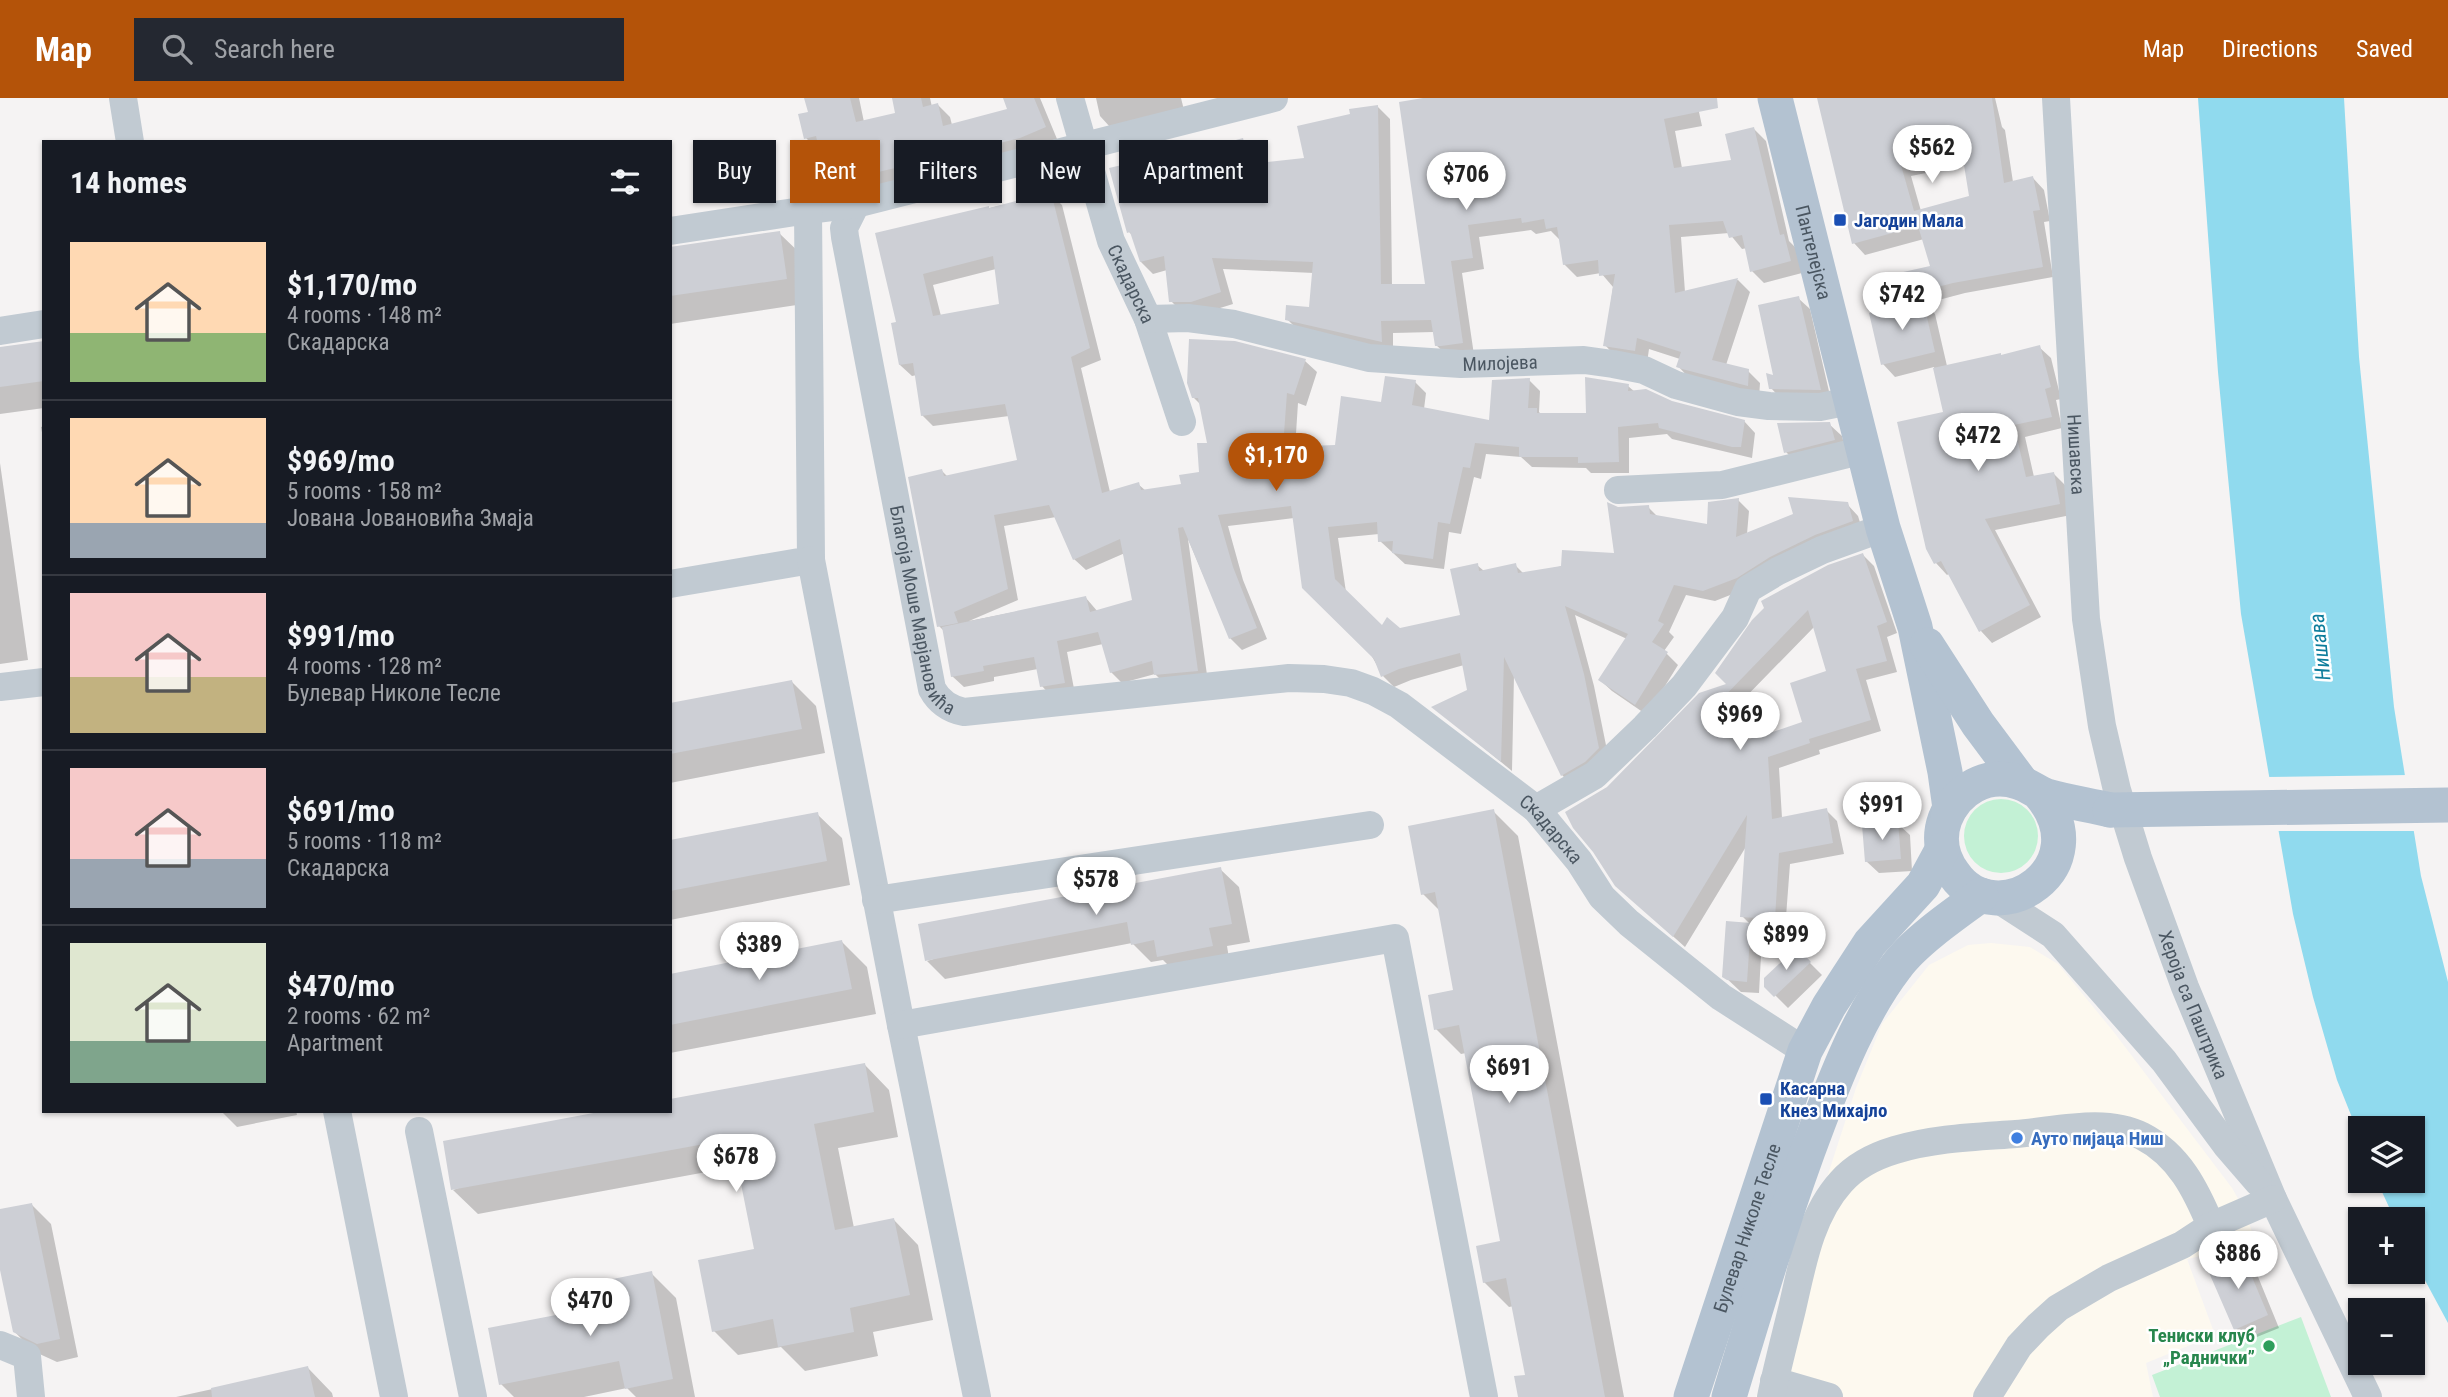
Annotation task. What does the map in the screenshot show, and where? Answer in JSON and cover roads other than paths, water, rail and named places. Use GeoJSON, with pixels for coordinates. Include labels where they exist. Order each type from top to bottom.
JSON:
{"type":"FeatureCollection","features":[{"type":"Feature","properties":{"kind":"main road","name":"Пантелејска"},"geometry":{"type":"LineString","coordinates":[[1775,98],[1883,528],[1915,627],[1950,808]]}},
{"type":"Feature","properties":{"kind":"main road","name":"Пантелејска"},"geometry":{"type":"LineString","coordinates":[[1915,627],[1979,724],[2031,788]]}},
{"type":"Feature","properties":{"kind":"main road"},"geometry":{"type":"LineString","coordinates":[[1950,808],[1958,796],[1982,782],[2009,779],[2031,788],[2116,809],[2448,805]]}},
{"type":"Feature","properties":{"kind":"main road"},"geometry":{"type":"LineString","coordinates":[[2031,788],[2049,805],[2056,819],[2060,834],[2059,849]]}},
{"type":"Feature","properties":{"kind":"main road","name":"Булевар Николе Тесле"},"geometry":{"type":"LineString","coordinates":[[1691,1397],[1805,1051],[1870,943],[1923,885],[1942,850],[1942,828],[1950,808]]}},
{"type":"Feature","properties":{"kind":"main road","name":"Булевар Николе Тесле"},"geometry":{"type":"LineString","coordinates":[[1729,1397],[1794,1187],[1836,1076],[1872,1001],[1898,964],[1952,915],[1989,896],[2017,895],[2036,886],[2051,870],[2059,849],[2116,809]]}},
{"type":"Feature","properties":{"kind":"main road"},"geometry":{"type":"LineString","coordinates":[[1942,850],[1947,865],[1956,878],[1968,888],[1989,896]]}},
{"type":"Feature","properties":{"kind":"street"},"geometry":{"type":"LineString","coordinates":[[123,98],[130,140]]}},
{"type":"Feature","properties":{"kind":"street","name":"Скадарска"},"geometry":{"type":"LineString","coordinates":[[1070,98],[1081,140]]}},
{"type":"Feature","properties":{"kind":"street"},"geometry":{"type":"LineString","coordinates":[[1105,140],[1274,98]]}},
{"type":"Feature","properties":{"kind":"street","name":"Нишавска"},"geometry":{"type":"LineString","coordinates":[[2056,98],[2086,619],[2116,809]]}},
{"type":"Feature","properties":{"kind":"street"},"geometry":{"type":"LineString","coordinates":[[672,231],[856,204],[1016,163]]}},
{"type":"Feature","properties":{"kind":"street","name":"Скадарска"},"geometry":{"type":"LineString","coordinates":[[1100,203],[1111,241],[1148,319],[1182,422]]}},
{"type":"Feature","properties":{"kind":"street","name":"Благоја Моше Марјановића"},"geometry":{"type":"LineString","coordinates":[[856,204],[845,228],[845,237],[932,689],[936,696],[953,710],[964,712],[1261,681]]}},
{"type":"Feature","properties":{"kind":"street"},"geometry":{"type":"LineString","coordinates":[[808,210],[811,560],[876,900],[977,1397]]}},
{"type":"Feature","properties":{"kind":"street","name":"Милојева"},"geometry":{"type":"LineString","coordinates":[[1148,319],[1188,318],[1234,324],[1369,358],[1461,364],[1584,360],[1613,364],[1644,370],[1676,384],[1726,398],[1769,406],[1820,407],[1850,401]]}},
{"type":"Feature","properties":{"kind":"street"},"geometry":{"type":"LineString","coordinates":[[0,331],[42,324]]}},
{"type":"Feature","properties":{"kind":"street"},"geometry":{"type":"LineString","coordinates":[[1618,490],[1722,485],[1863,448]]}},
{"type":"Feature","properties":{"kind":"street"},"geometry":{"type":"LineString","coordinates":[[1536,809],[1595,775],[1684,687],[1735,618],[1748,589],[1822,550],[1883,528]]}},
{"type":"Feature","properties":{"kind":"street"},"geometry":{"type":"LineString","coordinates":[[672,584],[811,560]]}},
{"type":"Feature","properties":{"kind":"street","name":"Скадарска"},"geometry":{"type":"LineString","coordinates":[[1261,681],[1324,678],[1373,691],[1399,705],[1536,809],[1579,861],[1602,897],[1629,923],[1721,997],[1805,1051]]}},
{"type":"Feature","properties":{"kind":"street"},"geometry":{"type":"LineString","coordinates":[[0,687],[42,682]]}},
{"type":"Feature","properties":{"kind":"street","name":"Хероја са Паштрика"},"geometry":{"type":"LineString","coordinates":[[2116,809],[2185,987],[2273,1199],[2368,1397]]}},
{"type":"Feature","properties":{"kind":"street"},"geometry":{"type":"LineString","coordinates":[[876,900],[1370,825]]}},
{"type":"Feature","properties":{"kind":"street","name":"Хероја са Паштрика"},"geometry":{"type":"LineString","coordinates":[[1989,896],[2053,935],[2164,1061],[2226,1145],[2273,1199]]}},
{"type":"Feature","properties":{"kind":"street"},"geometry":{"type":"LineString","coordinates":[[901,1025],[1395,937],[1484,1397]]}},
{"type":"Feature","properties":{"kind":"street"},"geometry":{"type":"LineString","coordinates":[[337,1113],[394,1397]]}},
{"type":"Feature","properties":{"kind":"street"},"geometry":{"type":"LineString","coordinates":[[1829,1397],[1773,1389],[1803,1260],[1821,1210],[1840,1182],[1858,1166],[1894,1150],[1938,1140],[2089,1127],[2125,1130],[2151,1141],[2183,1170],[2200,1198],[2211,1226]]}},
{"type":"Feature","properties":{"kind":"street"},"geometry":{"type":"LineString","coordinates":[[418,1131],[473,1397]]}},
{"type":"Feature","properties":{"kind":"street"},"geometry":{"type":"LineString","coordinates":[[1987,1397],[2019,1346],[2059,1308],[2109,1278],[2182,1245],[2211,1226],[2273,1199]]}},
{"type":"Feature","properties":{"kind":"street"},"geometry":{"type":"LineString","coordinates":[[0,1345],[27,1356],[31,1397]]}},
{"type":"Feature","properties":{"kind":"water","name":"Нишава"},"geometry":{"type":"Polygon","coordinates":[[[2198,98],[2344,98],[2359,357],[2394,707],[2421,876],[2448,982],[2448,1323],[2425,1280],[2425,1207],[2389,1207],[2383,1193],[2425,1193],[2425,1116],[2351,1116],[2337,1080],[2313,997],[2293,914],[2241,614],[2218,372],[2198,98]]]}},
{"type":"Feature","properties":{"kind":"place","name":"Јагодин Мала"},"geometry":{"type":"Point","coordinates":[1840,220]}},
{"type":"Feature","properties":{"kind":"place","name":"Касарна Кнез Михајло"},"geometry":{"type":"Point","coordinates":[1766,1099]}},
{"type":"Feature","properties":{"kind":"place","name":"Ауто пијаца Ниш"},"geometry":{"type":"Point","coordinates":[2017,1138]}},
{"type":"Feature","properties":{"kind":"place","name":"Тениски клуб „Раднички”"},"geometry":{"type":"Point","coordinates":[2269,1346]}}]}
